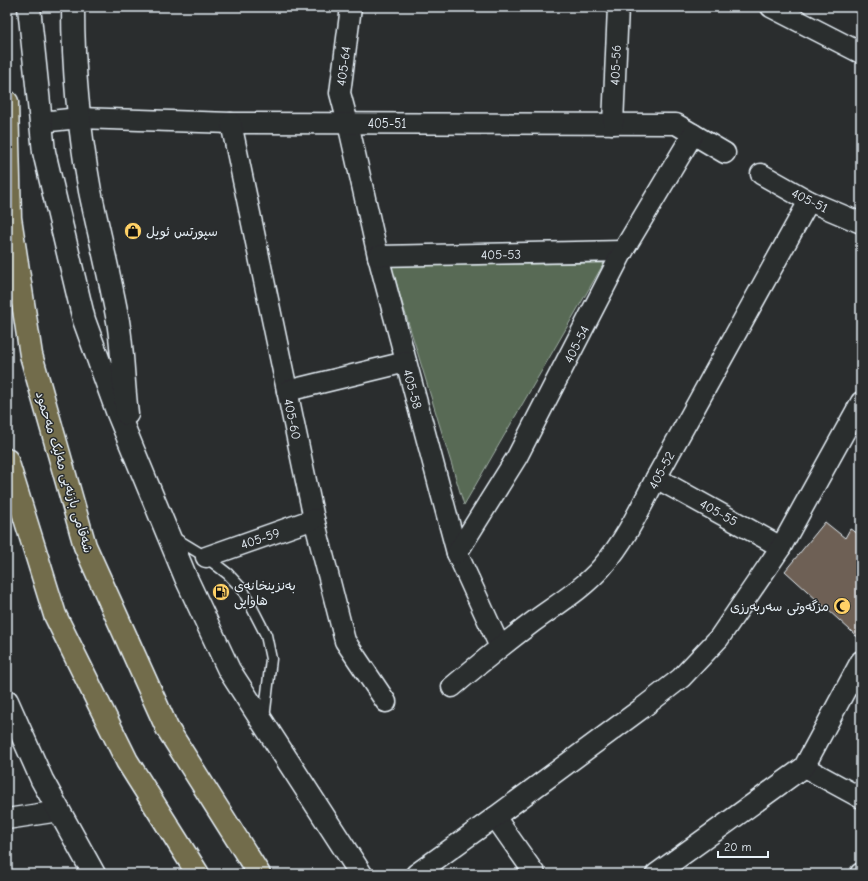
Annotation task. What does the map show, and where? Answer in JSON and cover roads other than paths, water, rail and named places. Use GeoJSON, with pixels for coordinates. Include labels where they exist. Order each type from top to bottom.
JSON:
{"type":"FeatureCollection","features":[{"type":"Feature","properties":{"kind":"highway","name":"شەقامی بازنەیی مەلیک مەحمود"},"geometry":{"type":"LineString","coordinates":[[7,102],[10,218],[31,355],[85,546],[166,728],[259,874]]}},
{"type":"Feature","properties":{"kind":"highway"},"geometry":{"type":"LineString","coordinates":[[7,460],[55,615],[127,761],[198,874]]}},
{"type":"Feature","properties":{"kind":"main road"},"geometry":{"type":"LineString","coordinates":[[29,7],[44,152],[84,320],[117,411],[186,578],[229,670],[361,874]]}},
{"type":"Feature","properties":{"kind":"main road"},"geometry":{"type":"LineString","coordinates":[[73,7],[73,45],[79,118],[90,190],[118,320],[124,394],[131,445]]}},
{"type":"Feature","properties":{"kind":"main road"},"geometry":{"type":"LineString","coordinates":[[7,701],[42,780],[94,874]]}},
{"type":"Feature","properties":{"kind":"street","name":"405-64"},"geometry":{"type":"LineString","coordinates":[[348,123],[340,93],[351,7]]}},
{"type":"Feature","properties":{"kind":"street","name":"405-56"},"geometry":{"type":"LineString","coordinates":[[613,124],[618,7]]}},
{"type":"Feature","properties":{"kind":"street"},"geometry":{"type":"LineString","coordinates":[[771,7],[861,53]]}},
{"type":"Feature","properties":{"kind":"street","name":"405-51"},"geometry":{"type":"LineString","coordinates":[[41,122],[79,118],[231,123],[676,124],[725,153]]}},
{"type":"Feature","properties":{"kind":"street","name":"405-60"},"geometry":{"type":"LineString","coordinates":[[231,123],[314,519],[345,641],[386,702]]}},
{"type":"Feature","properties":{"kind":"street","name":"405-58"},"geometry":{"type":"LineString","coordinates":[[348,123],[378,256],[457,554],[500,647]]}},
{"type":"Feature","properties":{"kind":"street","name":"405-54"},"geometry":{"type":"LineString","coordinates":[[457,554],[517,458],[623,251],[693,134]]}},
{"type":"Feature","properties":{"kind":"street","name":"405-51"},"geometry":{"type":"LineString","coordinates":[[761,174],[809,201],[861,223]]}},
{"type":"Feature","properties":{"kind":"street","name":"405-52"},"geometry":{"type":"LineString","coordinates":[[452,687],[500,647],[584,585],[602,567],[620,543],[638,513],[809,201]]}},
{"type":"Feature","properties":{"kind":"street","name":"405-53"},"geometry":{"type":"LineString","coordinates":[[378,256],[623,251]]}},
{"type":"Feature","properties":{"kind":"street"},"geometry":{"type":"LineString","coordinates":[[287,391],[406,362]]}},
{"type":"Feature","properties":{"kind":"street"},"geometry":{"type":"LineString","coordinates":[[416,874],[641,710],[681,678],[719,638],[782,547],[861,402]]}},
{"type":"Feature","properties":{"kind":"street","name":"405-55"},"geometry":{"type":"LineString","coordinates":[[656,478],[782,547]]}},
{"type":"Feature","properties":{"kind":"street","name":"405-59"},"geometry":{"type":"LineString","coordinates":[[206,557],[314,519]]}},
{"type":"Feature","properties":{"kind":"street"},"geometry":{"type":"LineString","coordinates":[[656,874],[804,767],[861,660]]}},
{"type":"Feature","properties":{"kind":"street"},"geometry":{"type":"LineString","coordinates":[[804,767],[861,798]]}},
{"type":"Feature","properties":{"kind":"street"},"geometry":{"type":"LineString","coordinates":[[7,819],[59,811]]}},
{"type":"Feature","properties":{"kind":"street"},"geometry":{"type":"LineString","coordinates":[[496,817],[535,874]]}},
{"type":"Feature","properties":{"kind":"lane"},"geometry":{"type":"LineString","coordinates":[[168,534],[206,557],[228,574],[243,590],[266,635],[271,659],[264,723]]}},
{"type":"Feature","properties":{"kind":"place","name":"سپورتس ئويل"},"geometry":{"type":"Point","coordinates":[133,231]}},
{"type":"Feature","properties":{"kind":"place","name":"بەنزینخانەی ھاوایی"},"geometry":{"type":"Point","coordinates":[221,592]}},
{"type":"Feature","properties":{"kind":"place","name":"مزگەوتی سەربەرزی"},"geometry":{"type":"Point","coordinates":[842,606]}}]}
